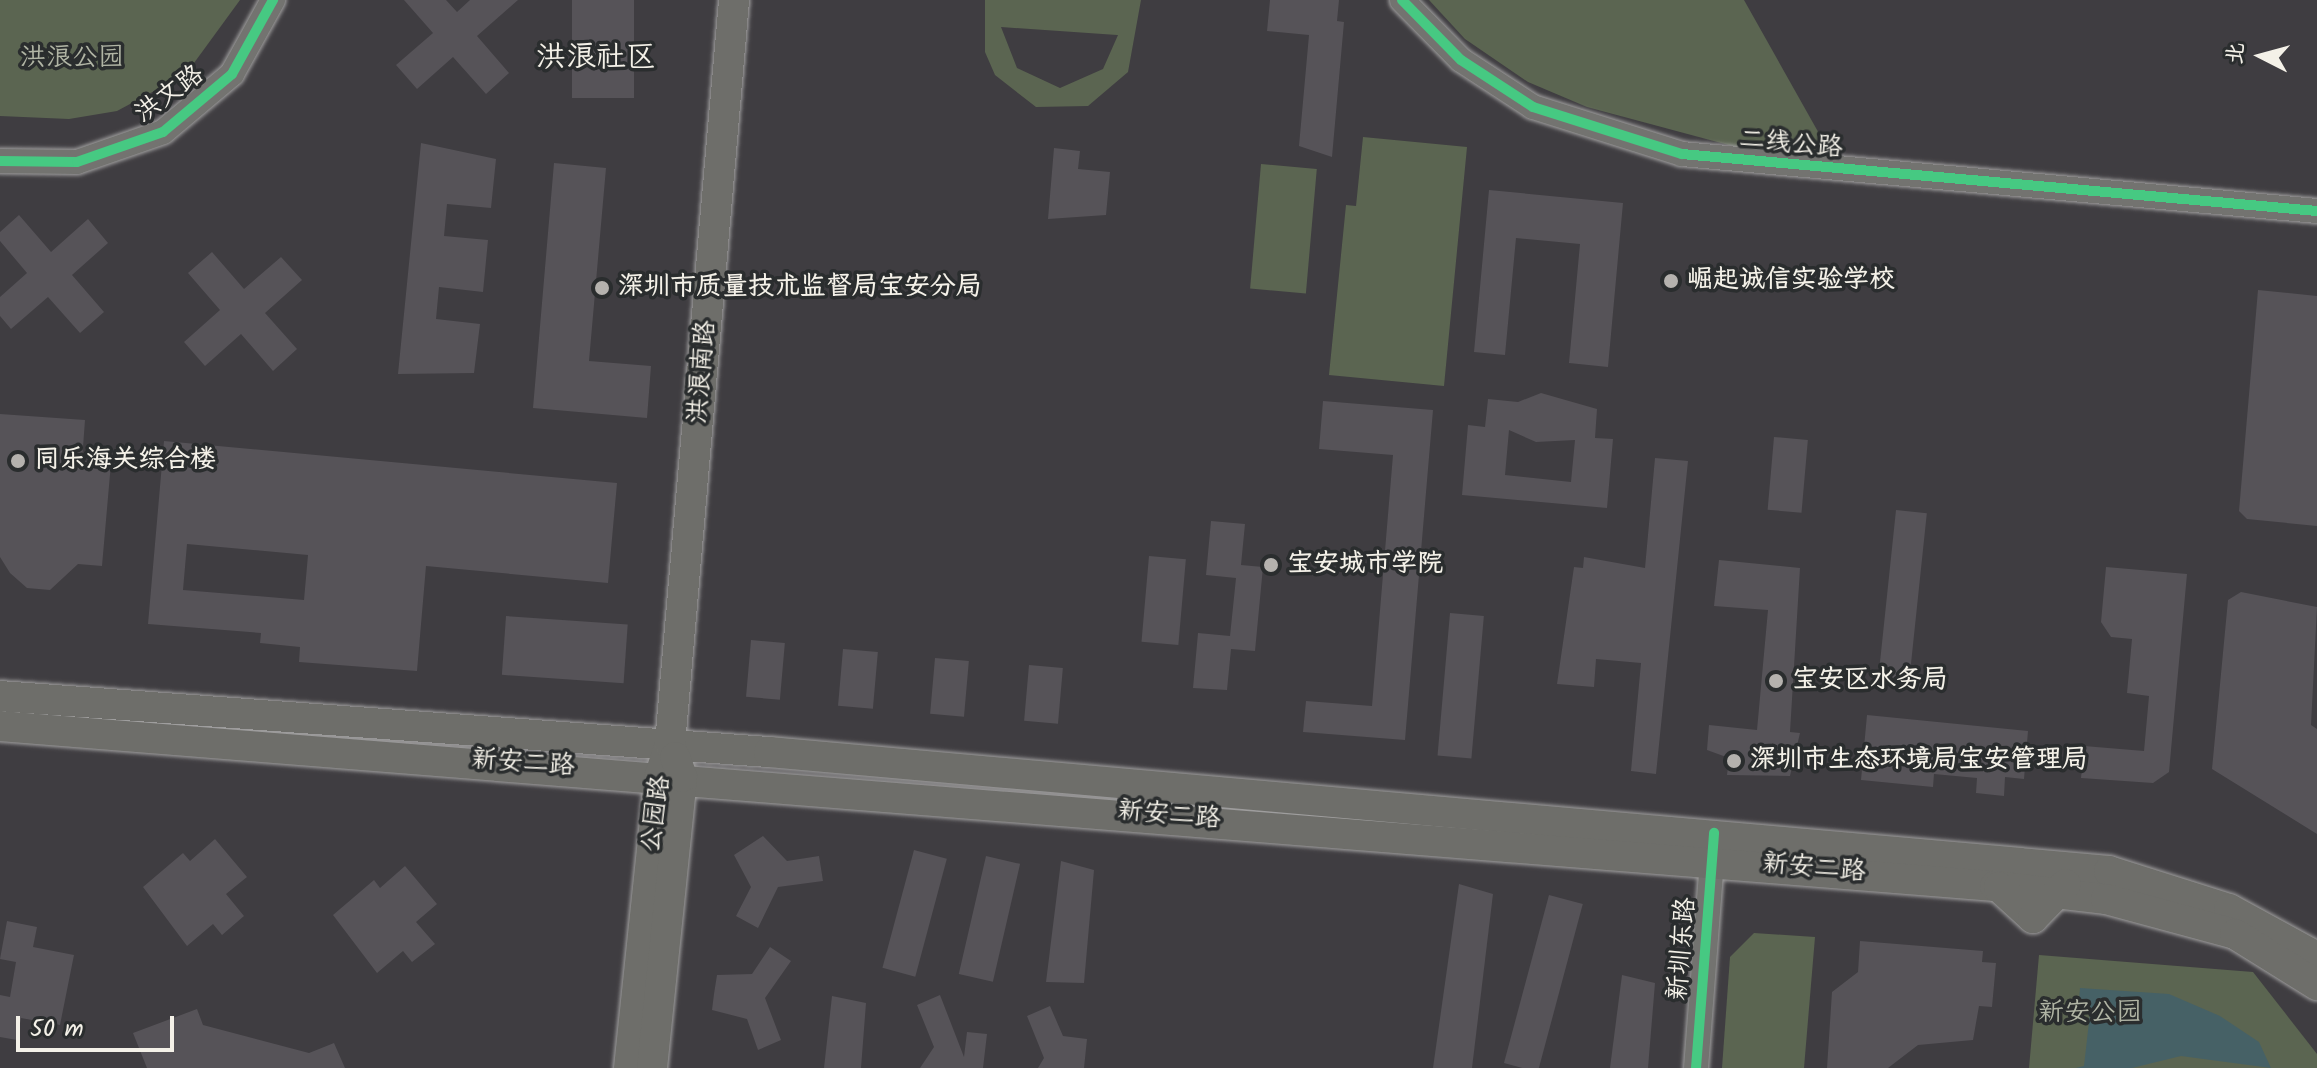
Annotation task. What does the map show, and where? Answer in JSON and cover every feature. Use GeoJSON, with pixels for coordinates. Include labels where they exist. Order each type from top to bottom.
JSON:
{"type":"FeatureCollection","features":[{"type":"Feature","properties":{"kind":"main road","name":"洪浪南路"},"geometry":{"type":"LineString","coordinates":[[670,744],[734,0]]}},
{"type":"Feature","properties":{"kind":"main road","name":"新安二路"},"geometry":{"type":"LineString","coordinates":[[0,696],[670,744],[1714,846],[2106,899],[2235,934],[2317,985]]}},
{"type":"Feature","properties":{"kind":"main road","name":"新安二路"},"geometry":{"type":"LineString","coordinates":[[0,726],[671,776],[2109,871],[2229,909],[2317,957]]}},
{"type":"Feature","properties":{"kind":"main road","name":"公园路"},"geometry":{"type":"LineString","coordinates":[[652,1068],[671,776],[670,744]]}},
{"type":"Feature","properties":{"kind":"main road","name":"公园路"},"geometry":{"type":"LineString","coordinates":[[629,1068],[671,776]]}},
{"type":"Feature","properties":{"kind":"main road"},"geometry":{"type":"LineString","coordinates":[[1995,886],[2013,892],[2033,918],[2052,893],[2081,875],[2109,871]]}},
{"type":"Feature","properties":{"kind":"street","name":"洪文路"},"geometry":{"type":"LineString","coordinates":[[0,161],[77,162],[163,132],[232,74],[273,0]]}},
{"type":"Feature","properties":{"kind":"street","name":"二线公路"},"geometry":{"type":"LineString","coordinates":[[1402,0],[1461,60],[1533,107],[1682,154],[2317,211]]}},
{"type":"Feature","properties":{"kind":"street","name":"新圳东路"},"geometry":{"type":"LineString","coordinates":[[1696,1068],[1714,846]]}},
{"type":"Feature","properties":{"kind":"green space","name":"洪浪公园"},"geometry":{"type":"Polygon","coordinates":[[[0,0],[240,0],[194,63],[156,90],[117,111],[69,119],[0,116],[0,0]]]}},
{"type":"Feature","properties":{"kind":"green space"},"geometry":{"type":"Polygon","coordinates":[[[985,0],[1141,0],[1128,72],[1088,106],[1036,107],[995,75],[985,52],[985,0]],[[1001,27],[1017,68],[1060,88],[1103,69],[1118,35],[1001,27]]]}},
{"type":"Feature","properties":{"kind":"green space"},"geometry":{"type":"Polygon","coordinates":[[[1429,0],[1744,0],[1830,153],[1736,147],[1587,107],[1528,82],[1465,39],[1429,0]]]}},
{"type":"Feature","properties":{"kind":"green space"},"geometry":{"type":"Polygon","coordinates":[[[1363,137],[1467,147],[1444,386],[1329,375],[1346,205],[1356,206],[1363,137]]]}},
{"type":"Feature","properties":{"kind":"green space"},"geometry":{"type":"Polygon","coordinates":[[[1261,164],[1317,169],[1306,293],[1250,289],[1261,164]]]}},
{"type":"Feature","properties":{"kind":"green space"},"geometry":{"type":"Polygon","coordinates":[[[1754,933],[1815,937],[1804,1068],[1722,1068],[1730,957],[1754,933]]]}},
{"type":"Feature","properties":{"kind":"green space","name":"新安公园"},"geometry":{"type":"Polygon","coordinates":[[[2039,955],[2253,972],[2317,1054],[2317,1068],[2029,1068],[2039,955]]]}},
{"type":"Feature","properties":{"kind":"water"},"geometry":{"type":"Polygon","coordinates":[[[2080,988],[2169,994],[2220,1016],[2259,1042],[2271,1068],[2181,1056],[2132,1068],[2076,1068],[2084,1066],[2090,1013],[2078,1012],[2080,988]]]}},
{"type":"Feature","properties":{"kind":"building"},"geometry":{"type":"Polygon","coordinates":[[[404,0],[446,0],[457,12],[470,0],[518,0],[477,36],[509,73],[486,94],[453,57],[417,89],[396,65],[433,33],[404,0]]]}},
{"type":"Feature","properties":{"kind":"building"},"geometry":{"type":"Polygon","coordinates":[[[572,0],[634,0],[634,98],[572,98],[572,0]]]}},
{"type":"Feature","properties":{"kind":"building"},"geometry":{"type":"Polygon","coordinates":[[[1270,0],[1339,0],[1337,21],[1344,22],[1332,157],[1299,146],[1309,35],[1267,31],[1270,0]]]}},
{"type":"Feature","properties":{"kind":"building"},"geometry":{"type":"Polygon","coordinates":[[[421,143],[496,159],[491,208],[447,204],[444,236],[488,240],[483,292],[439,287],[436,319],[480,324],[474,373],[398,374],[421,143]]]}},
{"type":"Feature","properties":{"kind":"building"},"geometry":{"type":"Polygon","coordinates":[[[1054,148],[1080,151],[1078,169],[1110,172],[1106,215],[1048,219],[1054,148]]]}},
{"type":"Feature","properties":{"kind":"building"},"geometry":{"type":"Polygon","coordinates":[[[554,163],[606,168],[589,361],[651,366],[647,418],[533,408],[554,163]]]}},
{"type":"Feature","properties":{"kind":"building"},"geometry":{"type":"Polygon","coordinates":[[[1489,190],[1623,203],[1608,367],[1569,363],[1580,244],[1516,238],[1505,355],[1474,352],[1489,190]]]}},
{"type":"Feature","properties":{"kind":"building"},"geometry":{"type":"Polygon","coordinates":[[[19,215],[51,252],[88,219],[108,243],[72,275],[104,312],[80,333],[48,297],[11,329],[0,316],[0,297],[27,273],[0,241],[0,232],[19,215]]]}},
{"type":"Feature","properties":{"kind":"building"},"geometry":{"type":"Polygon","coordinates":[[[212,252],[244,289],[281,257],[302,280],[265,313],[297,349],[273,371],[241,334],[205,366],[184,342],[220,310],[188,273],[212,252]]]}},
{"type":"Feature","properties":{"kind":"building"},"geometry":{"type":"Polygon","coordinates":[[[2258,290],[2317,296],[2317,526],[2247,519],[2239,511],[2258,290]]]}},
{"type":"Feature","properties":{"kind":"building"},"geometry":{"type":"Polygon","coordinates":[[[1541,393],[1597,409],[1595,438],[1613,439],[1607,508],[1462,495],[1468,425],[1485,427],[1488,399],[1518,402],[1541,393]],[[1509,430],[1505,475],[1571,482],[1575,440],[1536,442],[1509,430]]]}},
{"type":"Feature","properties":{"kind":"building"},"geometry":{"type":"Polygon","coordinates":[[[1323,401],[1433,410],[1405,740],[1303,732],[1306,701],[1372,706],[1393,455],[1319,449],[1323,401]]]}},
{"type":"Feature","properties":{"kind":"building"},"geometry":{"type":"Polygon","coordinates":[[[0,414],[85,420],[82,461],[111,463],[102,566],[78,564],[50,590],[27,588],[10,573],[0,557],[0,414]]]}},
{"type":"Feature","properties":{"kind":"building"},"geometry":{"type":"Polygon","coordinates":[[[1774,437],[1808,440],[1802,513],[1768,510],[1774,437]]]}},
{"type":"Feature","properties":{"kind":"building"},"geometry":{"type":"Polygon","coordinates":[[[164,441],[617,483],[608,583],[426,566],[417,671],[299,662],[300,647],[260,643],[261,633],[148,624],[164,441]],[[187,544],[183,590],[304,600],[308,555],[187,544]]]}},
{"type":"Feature","properties":{"kind":"building"},"geometry":{"type":"Polygon","coordinates":[[[1655,458],[1688,461],[1656,774],[1631,771],[1641,663],[1596,659],[1594,687],[1557,684],[1574,567],[1583,568],[1584,557],[1645,568],[1655,458]]]}},
{"type":"Feature","properties":{"kind":"building"},"geometry":{"type":"Polygon","coordinates":[[[1896,510],[1927,513],[1909,679],[1879,676],[1896,510]]]}},
{"type":"Feature","properties":{"kind":"building"},"geometry":{"type":"Polygon","coordinates":[[[1211,521],[1245,524],[1241,565],[1263,567],[1255,651],[1231,649],[1227,690],[1193,688],[1198,633],[1230,636],[1236,578],[1206,575],[1211,521]]]}},
{"type":"Feature","properties":{"kind":"building"},"geometry":{"type":"Polygon","coordinates":[[[1149,556],[1186,559],[1178,645],[1142,642],[1149,556]]]}},
{"type":"Feature","properties":{"kind":"building"},"geometry":{"type":"Polygon","coordinates":[[[1719,560],[1800,568],[1790,732],[1800,733],[1790,776],[1727,775],[1729,758],[1707,750],[1709,725],[1757,730],[1768,610],[1714,606],[1719,560]]]}},
{"type":"Feature","properties":{"kind":"building"},"geometry":{"type":"Polygon","coordinates":[[[2106,567],[2187,574],[2169,772],[2153,783],[2081,778],[2084,746],[2144,751],[2149,696],[2127,693],[2132,639],[2111,637],[2101,622],[2106,567]]]}},
{"type":"Feature","properties":{"kind":"building"},"geometry":{"type":"Polygon","coordinates":[[[2241,592],[2317,607],[2311,725],[2317,729],[2317,834],[2212,769],[2228,600],[2241,592]]]}},
{"type":"Feature","properties":{"kind":"building"},"geometry":{"type":"Polygon","coordinates":[[[1450,613],[1484,616],[1471,758],[1438,755],[1450,613]]]}},
{"type":"Feature","properties":{"kind":"building"},"geometry":{"type":"Polygon","coordinates":[[[506,616],[628,625],[624,683],[502,675],[506,616]]]}},
{"type":"Feature","properties":{"kind":"building"},"geometry":{"type":"Polygon","coordinates":[[[751,640],[785,643],[780,700],[746,697],[751,640]]]}},
{"type":"Feature","properties":{"kind":"building"},"geometry":{"type":"Polygon","coordinates":[[[843,649],[878,652],[873,709],[838,706],[843,649]]]}},
{"type":"Feature","properties":{"kind":"building"},"geometry":{"type":"Polygon","coordinates":[[[935,658],[969,661],[964,717],[930,714],[935,658]]]}},
{"type":"Feature","properties":{"kind":"building"},"geometry":{"type":"Polygon","coordinates":[[[1029,665],[1063,668],[1058,724],[1024,721],[1029,665]]]}},
{"type":"Feature","properties":{"kind":"building"},"geometry":{"type":"Polygon","coordinates":[[[1867,715],[2028,731],[2024,779],[2005,777],[2004,796],[1976,793],[1977,778],[1934,774],[1933,787],[1861,780],[1867,715]]]}},
{"type":"Feature","properties":{"kind":"building"},"geometry":{"type":"Polygon","coordinates":[[[763,836],[787,861],[819,856],[823,881],[778,887],[758,928],[736,916],[751,887],[734,855],[763,836]]]}},
{"type":"Feature","properties":{"kind":"building"},"geometry":{"type":"Polygon","coordinates":[[[215,839],[247,877],[226,894],[244,916],[222,935],[213,924],[187,946],[143,887],[183,853],[190,861],[215,839]]]}},
{"type":"Feature","properties":{"kind":"building"},"geometry":{"type":"Polygon","coordinates":[[[914,850],[947,859],[915,977],[882,968],[914,850]]]}},
{"type":"Feature","properties":{"kind":"building"},"geometry":{"type":"Polygon","coordinates":[[[986,856],[1020,864],[993,982],[959,974],[986,856]]]}},
{"type":"Feature","properties":{"kind":"building"},"geometry":{"type":"Polygon","coordinates":[[[1061,861],[1094,870],[1084,983],[1046,982],[1061,861]]]}},
{"type":"Feature","properties":{"kind":"building"},"geometry":{"type":"Polygon","coordinates":[[[405,866],[437,904],[416,922],[435,944],[412,962],[403,951],[377,973],[333,915],[374,880],[380,888],[405,866]]]}},
{"type":"Feature","properties":{"kind":"building"},"geometry":{"type":"Polygon","coordinates":[[[1459,884],[1493,894],[1472,1068],[1433,1068],[1459,884]]]}},
{"type":"Feature","properties":{"kind":"building"},"geometry":{"type":"Polygon","coordinates":[[[1549,895],[1583,904],[1539,1068],[1504,1063],[1549,895]]]}},
{"type":"Feature","properties":{"kind":"building"},"geometry":{"type":"Polygon","coordinates":[[[7,921],[37,927],[33,947],[74,955],[60,1025],[21,1018],[17,1040],[0,1037],[0,995],[10,997],[16,962],[0,959],[7,921]]]}},
{"type":"Feature","properties":{"kind":"building"},"geometry":{"type":"Polygon","coordinates":[[[1860,941],[1983,951],[1982,962],[1996,963],[1992,1007],[1979,1006],[1973,1040],[1918,1045],[1888,1068],[1827,1068],[1832,992],[1858,972],[1860,941]]]}},
{"type":"Feature","properties":{"kind":"building"},"geometry":{"type":"Polygon","coordinates":[[[770,947],[791,961],[765,998],[781,1040],[758,1050],[747,1019],[712,1010],[717,975],[752,974],[770,947]]]}},
{"type":"Feature","properties":{"kind":"building"},"geometry":{"type":"Polygon","coordinates":[[[1622,975],[1655,983],[1648,1068],[1610,1068],[1622,975]]]}},
{"type":"Feature","properties":{"kind":"building"},"geometry":{"type":"Polygon","coordinates":[[[940,995],[964,1057],[967,1032],[987,1034],[983,1068],[920,1068],[934,1047],[917,1005],[940,995]]]}},
{"type":"Feature","properties":{"kind":"building"},"geometry":{"type":"Polygon","coordinates":[[[832,996],[866,1003],[861,1068],[824,1068],[832,996]]]}},
{"type":"Feature","properties":{"kind":"building"},"geometry":{"type":"Polygon","coordinates":[[[1050,1006],[1063,1036],[1087,1039],[1084,1068],[1038,1068],[1044,1058],[1027,1016],[1050,1006]]]}},
{"type":"Feature","properties":{"kind":"building"},"geometry":{"type":"Polygon","coordinates":[[[197,1009],[203,1025],[309,1053],[334,1043],[345,1068],[147,1068],[133,1033],[197,1009]]]}},
{"type":"Feature","properties":{"kind":"cycle path"},"geometry":{"type":"LineString","coordinates":[[0,161],[77,162],[163,132],[232,74],[273,0]]}},
{"type":"Feature","properties":{"kind":"cycle path"},"geometry":{"type":"LineString","coordinates":[[1402,0],[1461,60],[1533,107],[1682,154],[2317,211]]}},
{"type":"Feature","properties":{"kind":"cycle path"},"geometry":{"type":"LineString","coordinates":[[1696,1068],[1714,833]]}},
{"type":"Feature","properties":{"kind":"place","name":"崛起诚信实验学校"},"geometry":{"type":"Point","coordinates":[1671,281]}},
{"type":"Feature","properties":{"kind":"place","name":"深圳市质量技术监督局宝安分局"},"geometry":{"type":"Point","coordinates":[602,288]}},
{"type":"Feature","properties":{"kind":"place","name":"同乐海关综合楼"},"geometry":{"type":"Point","coordinates":[18,461]}},
{"type":"Feature","properties":{"kind":"place","name":"宝安城市学院"},"geometry":{"type":"Point","coordinates":[1271,565]}},
{"type":"Feature","properties":{"kind":"place","name":"宝安区水务局"},"geometry":{"type":"Point","coordinates":[1776,681]}},
{"type":"Feature","properties":{"kind":"place","name":"深圳市生态环境局宝安管理局"},"geometry":{"type":"Point","coordinates":[1734,761]}},
{"type":"Feature","properties":{"kind":"district","name":"洪浪社区"},"geometry":{"type":"Point","coordinates":[596,58]}}]}
